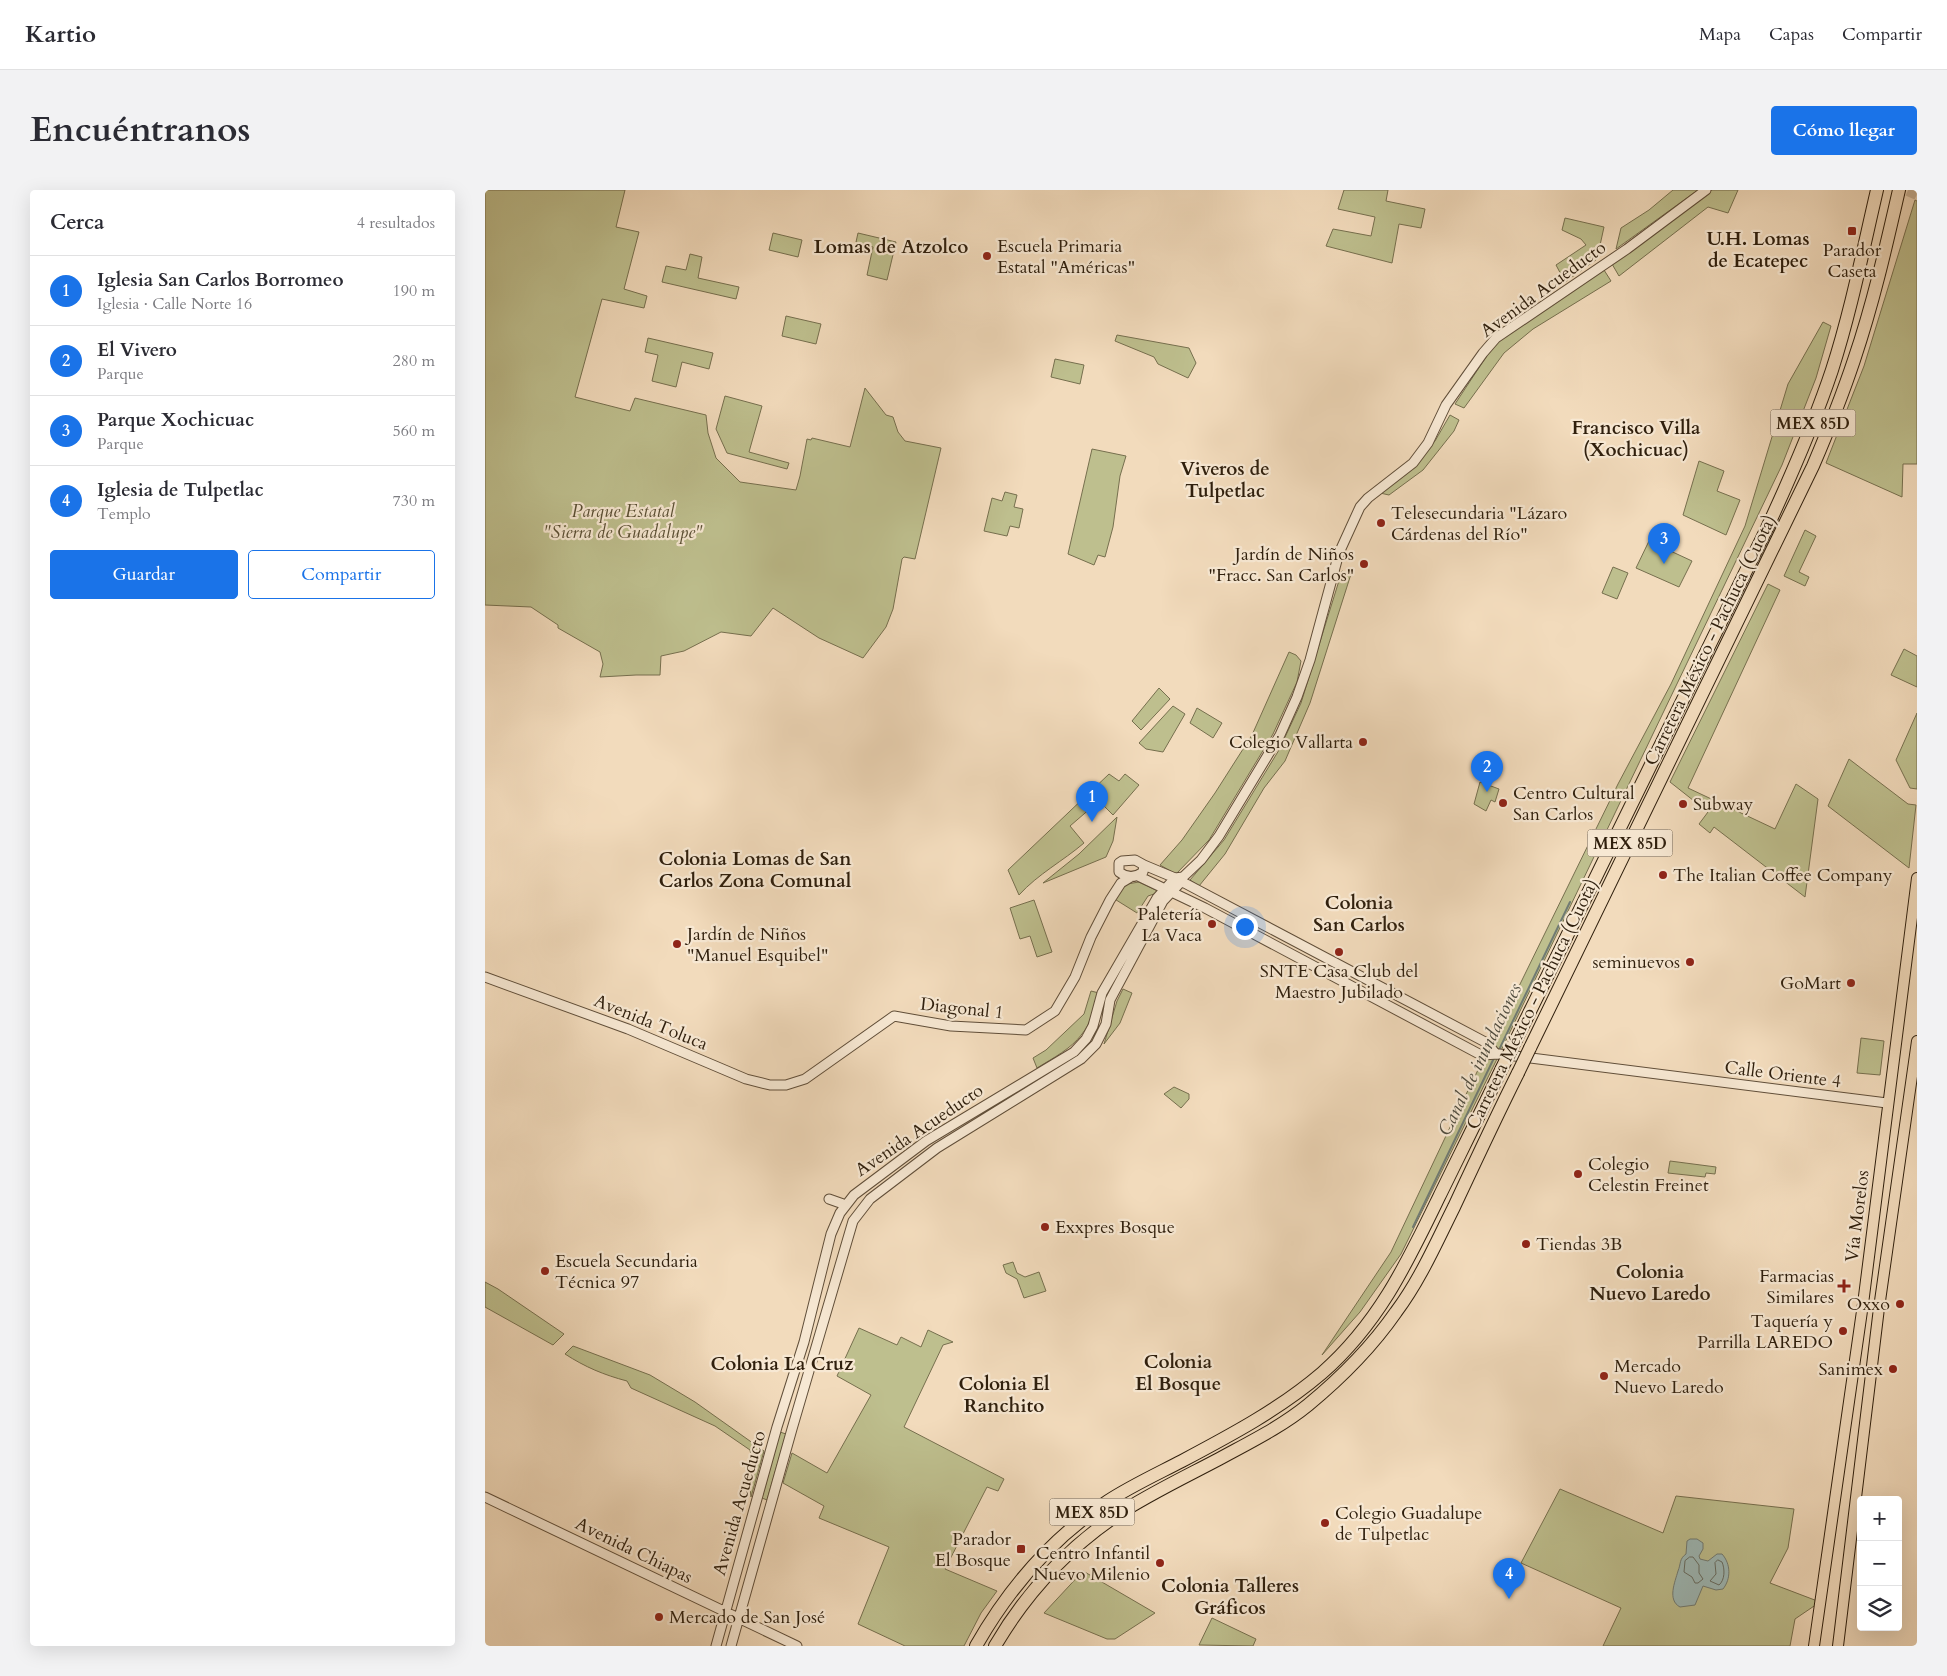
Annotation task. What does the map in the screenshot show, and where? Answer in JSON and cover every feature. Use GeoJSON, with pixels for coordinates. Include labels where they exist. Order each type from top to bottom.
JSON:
{"type":"FeatureCollection","features":[{"type":"Feature","properties":{"kind":"highway","name":"Carretera México - Pachuca (Cuota)"},"geometry":{"type":"LineString","coordinates":[[976,1646],[1015,1588],[1038,1560],[1060,1538],[1109,1500],[1261,1417],[1298,1392],[1323,1372],[1344,1351],[1364,1330],[1381,1307],[1410,1258],[1753,555],[1796,463],[1832,369],[1855,285],[1877,190]]}},
{"type":"Feature","properties":{"kind":"highway","name":"Carretera México - Pachuca (Cuota)"},"geometry":{"type":"LineString","coordinates":[[995,1646],[1019,1609],[1071,1550],[1097,1529],[1139,1502],[1264,1435],[1306,1407],[1355,1363],[1398,1311],[1435,1245],[1518,1073],[1533,1054],[1813,466],[1855,358],[1875,290],[1899,192]]}},
{"type":"Feature","properties":{"kind":"main road","name":"Vía Morelos"},"geometry":{"type":"LineString","coordinates":[[1814,1646],[1863,1304],[1917,878]]}},
{"type":"Feature","properties":{"kind":"main road","name":"Vía Morelos"},"geometry":{"type":"LineString","coordinates":[[1838,1646],[1879,1308],[1917,1041]]}},
{"type":"Feature","properties":{"kind":"street","name":"Avenida Acueducto"},"geometry":{"type":"LineString","coordinates":[[716,1646],[777,1427],[804,1342],[831,1234],[840,1213],[854,1194],[926,1141],[1074,1052],[1086,1039],[1093,1026],[1102,993],[1157,898],[1169,890],[1201,860],[1219,836],[1280,735],[1310,660],[1339,554],[1360,506],[1413,463],[1429,443],[1446,405],[1496,338],[1627,249],[1706,190]]}},
{"type":"Feature","properties":{"kind":"street"},"geometry":{"type":"LineString","coordinates":[[1110,900],[1119,872],[1119,863],[1135,860],[1180,879],[1487,1043],[1496,1054]]}},
{"type":"Feature","properties":{"kind":"street"},"geometry":{"type":"LineString","coordinates":[[1110,900],[1121,883],[1143,872],[1144,865]]}},
{"type":"Feature","properties":{"kind":"street"},"geometry":{"type":"LineString","coordinates":[[1119,872],[1124,876],[1134,877]]}},
{"type":"Feature","properties":{"kind":"street","name":"Calle Oriente 4"},"geometry":{"type":"LineString","coordinates":[[1134,877],[1169,890],[1481,1055],[1533,1054],[1674,1076],[1887,1103]]}},
{"type":"Feature","properties":{"kind":"street","name":"Avenida Acueducto"},"geometry":{"type":"LineString","coordinates":[[731,1646],[853,1221],[871,1199],[937,1148],[1081,1059],[1096,1044],[1106,1024],[1110,1000],[1169,890]]}},
{"type":"Feature","properties":{"kind":"street","name":"Diagonal 1"},"geometry":{"type":"LineString","coordinates":[[894,1016],[951,1026],[1026,1030],[1055,1010],[1075,977],[1091,937],[1110,900]]}},
{"type":"Feature","properties":{"kind":"street","name":"Avenida Toluca"},"geometry":{"type":"LineString","coordinates":[[485,977],[628,1029],[759,1084],[769,1085],[786,1084],[805,1079],[894,1016]]}},
{"type":"Feature","properties":{"kind":"street"},"geometry":{"type":"LineString","coordinates":[[829,1199],[846,1205]]}},
{"type":"Feature","properties":{"kind":"street","name":"Avenida Chiapas"},"geometry":{"type":"LineString","coordinates":[[485,1497],[797,1646]]}},
{"type":"Feature","properties":{"kind":"green space","name":"Parque Estatal \"Sierra de Guadalupe\""},"geometry":{"type":"Polygon","coordinates":[[[485,190],[625,190],[616,227],[639,232],[624,289],[647,296],[644,308],[602,299],[575,397],[630,411],[635,398],[706,415],[708,433],[716,458],[740,482],[796,490],[807,439],[811,440],[812,438],[850,447],[865,388],[886,415],[893,417],[898,432],[905,441],[941,448],[915,559],[904,557],[902,559],[893,609],[886,627],[863,658],[819,638],[773,608],[751,636],[721,632],[684,651],[661,656],[660,675],[600,677],[603,664],[600,652],[558,628],[558,625],[531,607],[485,605],[485,190]]]}},
{"type":"Feature","properties":{"kind":"green space"},"geometry":{"type":"Polygon","coordinates":[[[1344,190],[1388,190],[1386,201],[1425,209],[1421,228],[1399,224],[1392,263],[1326,246],[1333,229],[1371,236],[1375,217],[1338,209],[1344,190]]]}},
{"type":"Feature","properties":{"kind":"green space"},"geometry":{"type":"Polygon","coordinates":[[[1673,190],[1698,190],[1616,249],[1621,228],[1649,210],[1673,190]]]}},
{"type":"Feature","properties":{"kind":"green space"},"geometry":{"type":"Polygon","coordinates":[[[1712,190],[1738,190],[1728,213],[1708,207],[1619,276],[1612,264],[1712,190]]]}},
{"type":"Feature","properties":{"kind":"green space"},"geometry":{"type":"Polygon","coordinates":[[[1915,200],[1917,201],[1917,464],[1903,464],[1902,497],[1826,463],[1864,366],[1915,200]]]}},
{"type":"Feature","properties":{"kind":"green space"},"geometry":{"type":"Polygon","coordinates":[[[1565,218],[1604,227],[1597,259],[1565,282],[1556,265],[1586,245],[1581,239],[1562,230],[1565,218]]]}},
{"type":"Feature","properties":{"kind":"green space"},"geometry":{"type":"Polygon","coordinates":[[[773,233],[802,240],[798,257],[769,250],[773,233]]]}},
{"type":"Feature","properties":{"kind":"green space"},"geometry":{"type":"Polygon","coordinates":[[[858,233],[896,242],[887,280],[867,275],[873,247],[856,242],[858,233]]]}},
{"type":"Feature","properties":{"kind":"green space"},"geometry":{"type":"Polygon","coordinates":[[[690,254],[702,257],[698,278],[739,287],[736,299],[662,282],[666,266],[686,270],[690,254]]]}},
{"type":"Feature","properties":{"kind":"green space"},"geometry":{"type":"Polygon","coordinates":[[[1604,270],[1611,281],[1533,329],[1504,353],[1464,408],[1455,404],[1488,354],[1499,341],[1604,270]]]}},
{"type":"Feature","properties":{"kind":"green space"},"geometry":{"type":"Polygon","coordinates":[[[786,316],[821,324],[816,344],[782,336],[786,316]]]}},
{"type":"Feature","properties":{"kind":"green space"},"geometry":{"type":"Polygon","coordinates":[[[1823,322],[1831,326],[1816,378],[1782,465],[1497,1059],[1401,1254],[1360,1312],[1322,1355],[1391,1252],[1618,784],[1671,684],[1745,526],[1788,384],[1823,322]]]}},
{"type":"Feature","properties":{"kind":"green space"},"geometry":{"type":"Polygon","coordinates":[[[1117,335],[1189,348],[1196,363],[1188,378],[1158,364],[1154,357],[1115,341],[1117,335]]]}},
{"type":"Feature","properties":{"kind":"green space"},"geometry":{"type":"Polygon","coordinates":[[[648,338],[713,353],[709,369],[682,362],[676,387],[652,381],[658,355],[645,352],[648,338]]]}},
{"type":"Feature","properties":{"kind":"green space"},"geometry":{"type":"Polygon","coordinates":[[[1055,359],[1084,365],[1080,384],[1051,377],[1055,359]]]}},
{"type":"Feature","properties":{"kind":"green space"},"geometry":{"type":"Polygon","coordinates":[[[725,396],[762,406],[749,452],[789,463],[787,469],[727,453],[716,429],[725,396]]]}},
{"type":"Feature","properties":{"kind":"green space"},"geometry":{"type":"Polygon","coordinates":[[[1450,415],[1459,420],[1454,431],[1423,470],[1389,495],[1380,493],[1416,463],[1435,441],[1450,415]]]}},
{"type":"Feature","properties":{"kind":"green space"},"geometry":{"type":"Polygon","coordinates":[[[1092,449],[1126,456],[1120,476],[1113,527],[1105,557],[1098,555],[1094,565],[1068,554],[1092,449]]]}},
{"type":"Feature","properties":{"kind":"green space"},"geometry":{"type":"Polygon","coordinates":[[[1699,461],[1724,471],[1717,491],[1740,500],[1726,535],[1683,515],[1699,461]]]}},
{"type":"Feature","properties":{"kind":"green space"},"geometry":{"type":"Polygon","coordinates":[[[1005,492],[1017,495],[1014,507],[1023,509],[1019,528],[1010,526],[1007,536],[984,531],[992,498],[1002,501],[1005,492]]]}},
{"type":"Feature","properties":{"kind":"green space"},"geometry":{"type":"Polygon","coordinates":[[[1805,530],[1816,536],[1799,572],[1809,577],[1805,586],[1784,576],[1805,530]]]}},
{"type":"Feature","properties":{"kind":"green space"},"geometry":{"type":"Polygon","coordinates":[[[1649,541],[1692,561],[1679,587],[1636,568],[1649,541]]]}},
{"type":"Feature","properties":{"kind":"green space"},"geometry":{"type":"Polygon","coordinates":[[[1613,567],[1628,573],[1617,599],[1602,593],[1613,567]]]}},
{"type":"Feature","properties":{"kind":"green space"},"geometry":{"type":"Polygon","coordinates":[[[1342,571],[1351,574],[1310,703],[1285,761],[1264,788],[1225,854],[1199,886],[1190,880],[1224,840],[1279,750],[1301,703],[1342,571]]]}},
{"type":"Feature","properties":{"kind":"green space"},"geometry":{"type":"Polygon","coordinates":[[[1768,584],[1780,590],[1688,788],[1775,829],[1796,784],[1818,799],[1805,897],[1714,827],[1710,833],[1699,824],[1708,812],[1670,782],[1768,584]]]}},
{"type":"Feature","properties":{"kind":"green space"},"geometry":{"type":"Polygon","coordinates":[[[1904,649],[1917,656],[1917,687],[1891,675],[1904,649]]]}},
{"type":"Feature","properties":{"kind":"green space"},"geometry":{"type":"Polygon","coordinates":[[[1289,652],[1296,655],[1301,661],[1297,682],[1273,734],[1209,840],[1176,874],[1160,865],[1182,840],[1252,735],[1289,652]]]}},
{"type":"Feature","properties":{"kind":"green space"},"geometry":{"type":"Polygon","coordinates":[[[1159,688],[1170,699],[1141,730],[1132,721],[1159,688]]]}},
{"type":"Feature","properties":{"kind":"green space"},"geometry":{"type":"Polygon","coordinates":[[[1173,706],[1185,714],[1163,752],[1146,749],[1139,743],[1173,706]]]}},
{"type":"Feature","properties":{"kind":"green space"},"geometry":{"type":"Polygon","coordinates":[[[1197,708],[1222,723],[1213,738],[1190,723],[1197,708]]]}},
{"type":"Feature","properties":{"kind":"green space"},"geometry":{"type":"Polygon","coordinates":[[[1917,713],[1917,789],[1910,788],[1896,760],[1917,713]]]}},
{"type":"Feature","properties":{"kind":"green space"},"geometry":{"type":"Polygon","coordinates":[[[1849,759],[1908,804],[1916,805],[1909,868],[1828,806],[1849,759]]]}},
{"type":"Feature","properties":{"kind":"green space"},"geometry":{"type":"Polygon","coordinates":[[[1109,774],[1119,781],[1125,774],[1139,785],[1113,815],[1099,801],[1070,826],[1084,843],[1034,881],[1019,895],[1008,870],[1109,774]]]}},
{"type":"Feature","properties":{"kind":"green space"},"geometry":{"type":"Polygon","coordinates":[[[1480,782],[1499,789],[1495,802],[1491,800],[1486,811],[1474,804],[1480,782]]]}},
{"type":"Feature","properties":{"kind":"green space"},"geometry":{"type":"Polygon","coordinates":[[[1117,817],[1113,841],[1106,857],[1043,883],[1079,854],[1117,817]]]}},
{"type":"Feature","properties":{"kind":"green space"},"geometry":{"type":"Polygon","coordinates":[[[1139,882],[1160,892],[1148,896],[1137,913],[1113,898],[1121,885],[1139,882]]]}},
{"type":"Feature","properties":{"kind":"green space"},"geometry":{"type":"Polygon","coordinates":[[[1034,900],[1052,952],[1037,957],[1030,936],[1020,939],[1010,908],[1034,900]]]}},
{"type":"Feature","properties":{"kind":"green space"},"geometry":{"type":"Polygon","coordinates":[[[1123,989],[1132,993],[1120,1023],[1104,1044],[1117,1001],[1123,989]]]}},
{"type":"Feature","properties":{"kind":"green space"},"geometry":{"type":"Polygon","coordinates":[[[1091,991],[1099,993],[1085,1030],[1067,1049],[1037,1068],[1033,1058],[1046,1050],[1084,1014],[1091,991]]]}},
{"type":"Feature","properties":{"kind":"green space"},"geometry":{"type":"Polygon","coordinates":[[[1861,1038],[1884,1041],[1880,1075],[1857,1073],[1861,1038]]]}},
{"type":"Feature","properties":{"kind":"green space"},"geometry":{"type":"Polygon","coordinates":[[[1174,1087],[1189,1094],[1189,1099],[1181,1108],[1164,1094],[1174,1087]]]}},
{"type":"Feature","properties":{"kind":"green space"},"geometry":{"type":"Polygon","coordinates":[[[1670,1161],[1716,1167],[1715,1174],[1706,1173],[1705,1177],[1668,1173],[1670,1161]]]}},
{"type":"Feature","properties":{"kind":"green space"},"geometry":{"type":"Polygon","coordinates":[[[1013,1262],[1017,1273],[1025,1277],[1039,1272],[1046,1291],[1024,1298],[1017,1279],[1006,1273],[1003,1265],[1013,1262]]]}},
{"type":"Feature","properties":{"kind":"green space"},"geometry":{"type":"Polygon","coordinates":[[[485,1282],[564,1334],[553,1345],[485,1307],[485,1282]]]}},
{"type":"Feature","properties":{"kind":"green space"},"geometry":{"type":"Polygon","coordinates":[[[859,1328],[897,1345],[901,1337],[921,1347],[928,1330],[953,1342],[943,1345],[904,1427],[1004,1479],[998,1491],[987,1487],[945,1569],[997,1591],[981,1613],[964,1646],[905,1646],[858,1624],[889,1547],[819,1518],[824,1506],[783,1483],[792,1453],[827,1473],[871,1395],[837,1376],[859,1328]]]}},
{"type":"Feature","properties":{"kind":"green space"},"geometry":{"type":"Polygon","coordinates":[[[573,1346],[650,1375],[695,1402],[764,1451],[751,1497],[749,1478],[753,1466],[750,1450],[715,1426],[631,1388],[627,1381],[595,1370],[565,1354],[573,1346]]]}},
{"type":"Feature","properties":{"kind":"green space"},"geometry":{"type":"Polygon","coordinates":[[[780,1432],[786,1434],[767,1500],[762,1498],[780,1432]]]}},
{"type":"Feature","properties":{"kind":"green space"},"geometry":{"type":"Polygon","coordinates":[[[1560,1489],[1663,1533],[1676,1496],[1794,1509],[1788,1548],[1770,1583],[1820,1602],[1795,1619],[1790,1646],[1603,1646],[1621,1608],[1521,1563],[1560,1489]]]}},
{"type":"Feature","properties":{"kind":"green space"},"geometry":{"type":"Polygon","coordinates":[[[1083,1571],[1155,1613],[1115,1639],[1107,1639],[1044,1613],[1083,1571]]]}},
{"type":"Feature","properties":{"kind":"green space"},"geometry":{"type":"Polygon","coordinates":[[[1212,1618],[1256,1639],[1253,1646],[1199,1645],[1212,1618]]]}},
{"type":"Feature","properties":{"kind":"water"},"geometry":{"type":"Polygon","coordinates":[[[1697,1539],[1703,1543],[1703,1549],[1699,1556],[1700,1559],[1708,1561],[1717,1554],[1722,1554],[1727,1562],[1729,1576],[1723,1589],[1716,1590],[1703,1586],[1695,1605],[1680,1607],[1674,1600],[1673,1590],[1681,1560],[1686,1554],[1687,1541],[1697,1539]]]}},
{"type":"Feature","properties":{"kind":"waterway","name":"Canal de inundaciones"},"geometry":{"type":"LineString","coordinates":[[1498,1052],[1570,902]]}},
{"type":"Feature","properties":{"kind":"waterway","name":"Canal de inundaciones"},"geometry":{"type":"LineString","coordinates":[[1413,1227],[1494,1058]]}},
{"type":"Feature","properties":{"kind":"tunnel"},"geometry":{"type":"LineString","coordinates":[[1908,190],[1917,194]]}},
{"type":"Feature","properties":{"kind":"place","name":"Parador Caseta"},"geometry":{"type":"Point","coordinates":[1852,231]}},
{"type":"Feature","properties":{"kind":"place","name":"Escuela Primaria Estatal \"Américas\""},"geometry":{"type":"Point","coordinates":[987,256]}},
{"type":"Feature","properties":{"kind":"place","name":"Telesecundaria \"Lázaro Cárdenas del Río\""},"geometry":{"type":"Point","coordinates":[1381,523]}},
{"type":"Feature","properties":{"kind":"place","name":"Jardín de Niños \"Fracc. San Carlos\""},"geometry":{"type":"Point","coordinates":[1364,564]}},
{"type":"Feature","properties":{"kind":"place","name":"Parque Xochicuac"},"geometry":{"type":"Point","coordinates":[1664,564]}},
{"type":"Feature","properties":{"kind":"place","name":"Colegio Vallarta"},"geometry":{"type":"Point","coordinates":[1363,742]}},
{"type":"Feature","properties":{"kind":"place","name":"El Vivero"},"geometry":{"type":"Point","coordinates":[1487,792]}},
{"type":"Feature","properties":{"kind":"place","name":"Centro Cultural San Carlos"},"geometry":{"type":"Point","coordinates":[1503,803]}},
{"type":"Feature","properties":{"kind":"place","name":"Subway"},"geometry":{"type":"Point","coordinates":[1683,804]}},
{"type":"Feature","properties":{"kind":"place","name":"Iglesia San Carlos Borromeo"},"geometry":{"type":"Point","coordinates":[1092,822]}},
{"type":"Feature","properties":{"kind":"place","name":"The Italian Coffee Company"},"geometry":{"type":"Point","coordinates":[1663,875]}},
{"type":"Feature","properties":{"kind":"place","name":"Paletería La Vaca"},"geometry":{"type":"Point","coordinates":[1212,924]}},
{"type":"Feature","properties":{"kind":"place","name":"Jardín de Niños \"Manuel Esquibel\""},"geometry":{"type":"Point","coordinates":[677,944]}},
{"type":"Feature","properties":{"kind":"place","name":"SNTE Casa Club del Maestro Jubilado"},"geometry":{"type":"Point","coordinates":[1339,952]}},
{"type":"Feature","properties":{"kind":"place","name":"seminuevos"},"geometry":{"type":"Point","coordinates":[1690,962]}},
{"type":"Feature","properties":{"kind":"place","name":"GoMart"},"geometry":{"type":"Point","coordinates":[1851,983]}},
{"type":"Feature","properties":{"kind":"place","name":"Colegio Celestin Freinet"},"geometry":{"type":"Point","coordinates":[1578,1174]}},
{"type":"Feature","properties":{"kind":"place","name":"Exxpres Bosque"},"geometry":{"type":"Point","coordinates":[1045,1227]}},
{"type":"Feature","properties":{"kind":"place","name":"Tiendas 3B"},"geometry":{"type":"Point","coordinates":[1526,1244]}},
{"type":"Feature","properties":{"kind":"place","name":"Escuela Secundaria Técnica 97"},"geometry":{"type":"Point","coordinates":[545,1271]}},
{"type":"Feature","properties":{"kind":"place","name":"Farmacias Similares"},"geometry":{"type":"Point","coordinates":[1844,1286]}},
{"type":"Feature","properties":{"kind":"place","name":"Oxxo"},"geometry":{"type":"Point","coordinates":[1900,1304]}},
{"type":"Feature","properties":{"kind":"place","name":"Taquería y Parrilla LAREDO"},"geometry":{"type":"Point","coordinates":[1843,1331]}},
{"type":"Feature","properties":{"kind":"place","name":"Sanimex"},"geometry":{"type":"Point","coordinates":[1893,1369]}},
{"type":"Feature","properties":{"kind":"place","name":"Mercado Nuevo Laredo"},"geometry":{"type":"Point","coordinates":[1604,1376]}},
{"type":"Feature","properties":{"kind":"place","name":"Colegio Guadalupe de Tulpetlac"},"geometry":{"type":"Point","coordinates":[1325,1523]}},
{"type":"Feature","properties":{"kind":"place","name":"Parador El Bosque"},"geometry":{"type":"Point","coordinates":[1021,1549]}},
{"type":"Feature","properties":{"kind":"place","name":"Centro Infantil Nuevo Milenio"},"geometry":{"type":"Point","coordinates":[1160,1563]}},
{"type":"Feature","properties":{"kind":"place","name":"Iglesia de Tulpetlac"},"geometry":{"type":"Point","coordinates":[1509,1599]}},
{"type":"Feature","properties":{"kind":"place","name":"Mercado de San José"},"geometry":{"type":"Point","coordinates":[659,1617]}},
{"type":"Feature","properties":{"kind":"district","name":"Lomas de Atzolco"},"geometry":{"type":"Point","coordinates":[891,246]}},
{"type":"Feature","properties":{"kind":"district","name":"U.H. Lomas de Ecatepec"},"geometry":{"type":"Point","coordinates":[1758,249]}},
{"type":"Feature","properties":{"kind":"district","name":"Francisco Villa (Xochicuac)"},"geometry":{"type":"Point","coordinates":[1636,438]}},
{"type":"Feature","properties":{"kind":"district","name":"Viveros de Tulpetlac"},"geometry":{"type":"Point","coordinates":[1225,479]}},
{"type":"Feature","properties":{"kind":"district","name":"Colonia Lomas de San Carlos Zona Comunal"},"geometry":{"type":"Point","coordinates":[755,869]}},
{"type":"Feature","properties":{"kind":"district","name":"Colonia San Carlos"},"geometry":{"type":"Point","coordinates":[1359,913]}},
{"type":"Feature","properties":{"kind":"district","name":"Colonia Nuevo Laredo"},"geometry":{"type":"Point","coordinates":[1650,1282]}},
{"type":"Feature","properties":{"kind":"district","name":"Colonia La Cruz"},"geometry":{"type":"Point","coordinates":[782,1363]}},
{"type":"Feature","properties":{"kind":"district","name":"Colonia El Bosque"},"geometry":{"type":"Point","coordinates":[1178,1372]}},
{"type":"Feature","properties":{"kind":"district","name":"Colonia El Ranchito"},"geometry":{"type":"Point","coordinates":[1004,1394]}},
{"type":"Feature","properties":{"kind":"district","name":"Colonia Talleres Gráficos"},"geometry":{"type":"Point","coordinates":[1230,1596]}}]}
